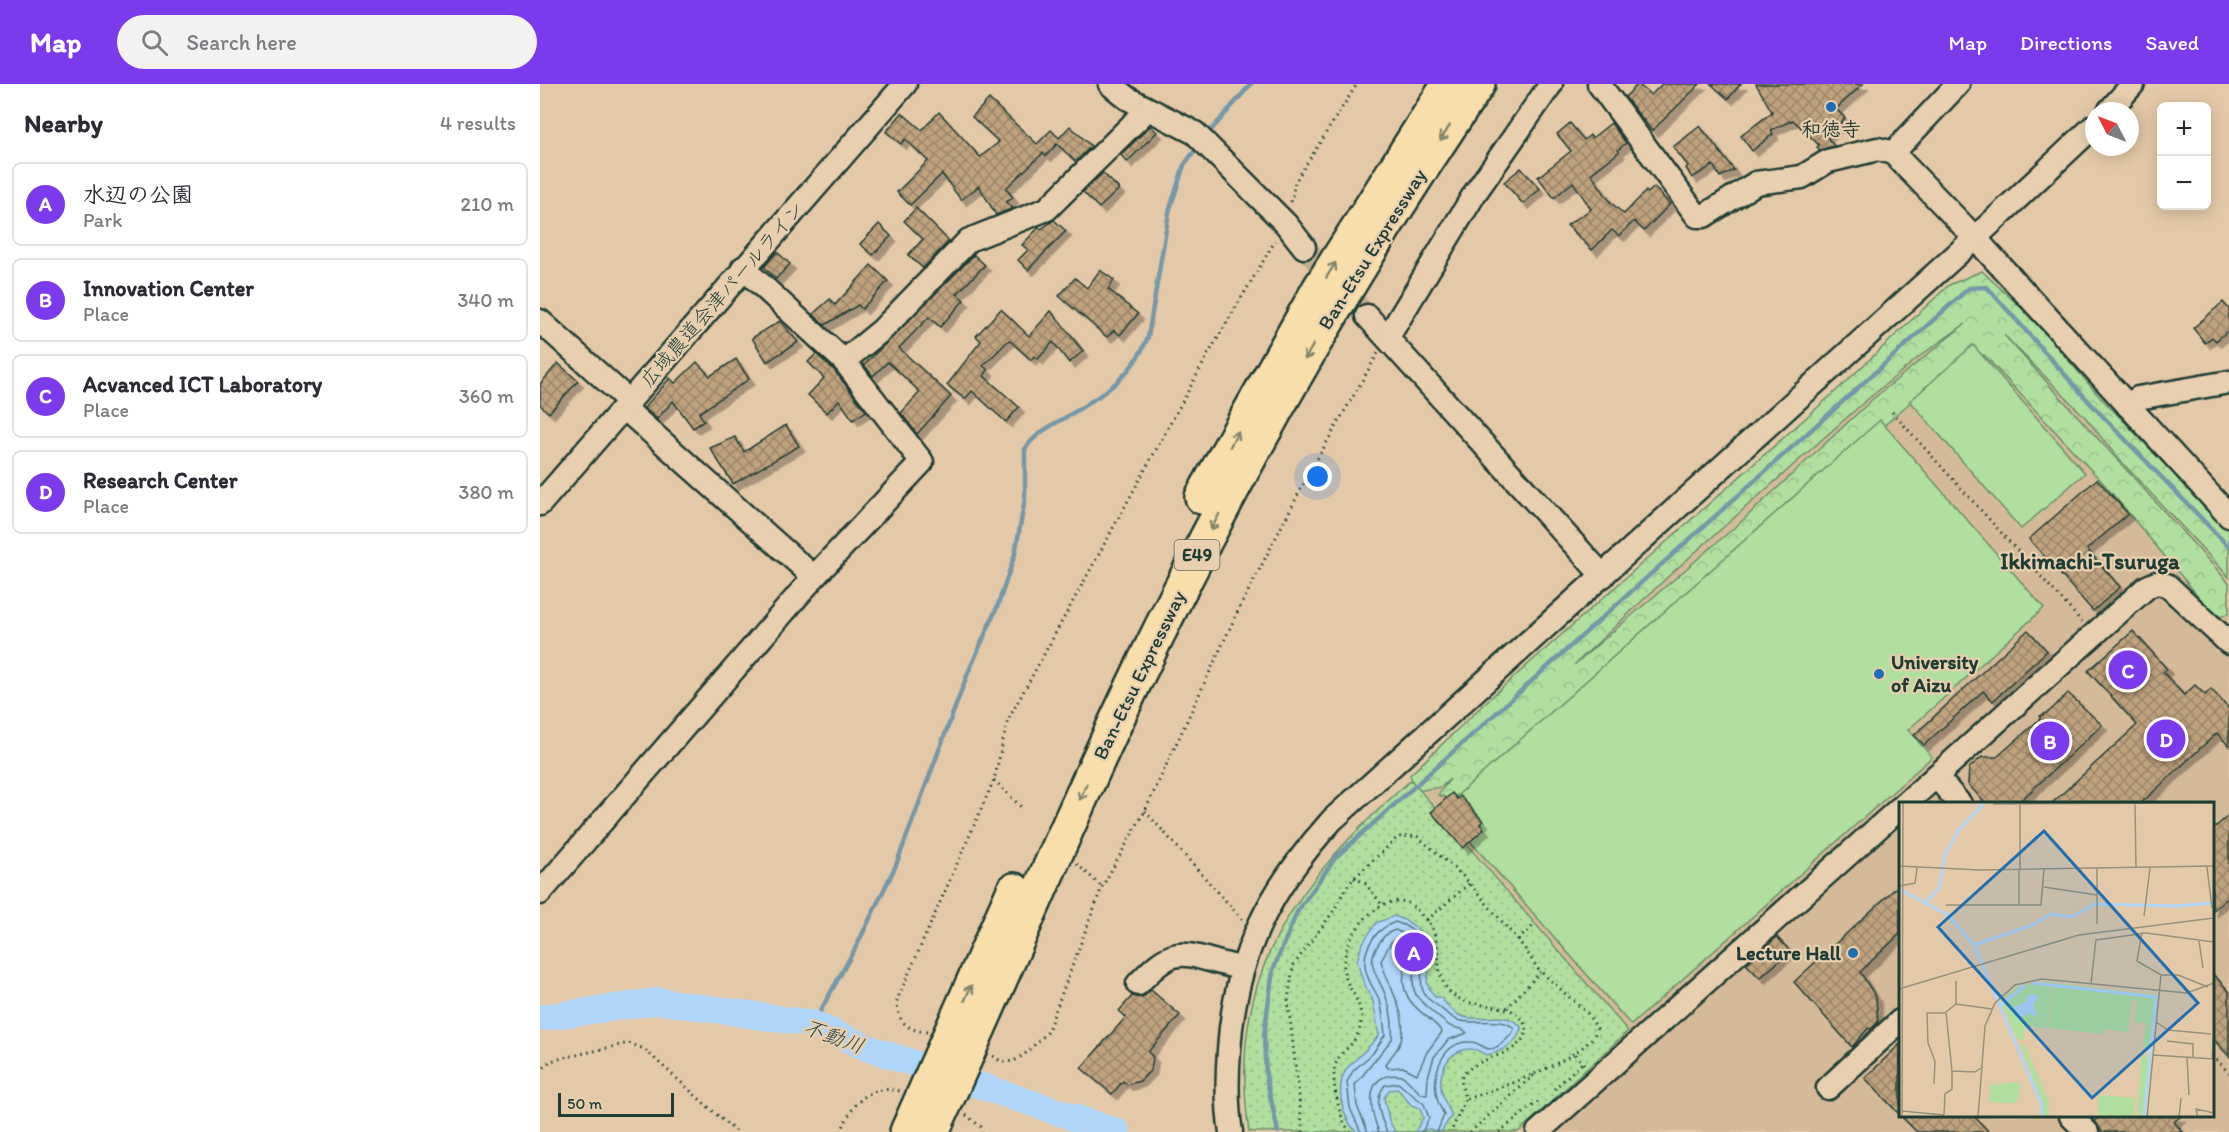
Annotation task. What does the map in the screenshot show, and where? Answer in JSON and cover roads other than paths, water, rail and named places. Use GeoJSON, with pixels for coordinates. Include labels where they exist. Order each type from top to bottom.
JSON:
{"type":"FeatureCollection","features":[{"type":"Feature","properties":{"kind":"highway","name":"Ban-Etsu Expressway"},"geometry":{"type":"LineString","coordinates":[[907,1132],[934,1100],[1107,687],[1208,485],[1318,289],[1449,84]]}},
{"type":"Feature","properties":{"kind":"highway","name":"Ban-Etsu Expressway"},"geometry":{"type":"LineString","coordinates":[[957,1046],[1043,880],[1187,574],[1277,407],[1340,299],[1478,84]]}},
{"type":"Feature","properties":{"kind":"highway","name":"Ban-Etsu Expressway"},"geometry":{"type":"LineString","coordinates":[[932,1132],[934,1100]]}},
{"type":"Feature","properties":{"kind":"street","name":"広域農道会津パールライン"},"geometry":{"type":"LineString","coordinates":[[540,504],[905,84]]}},
{"type":"Feature","properties":{"kind":"street"},"geometry":{"type":"LineString","coordinates":[[1110,84],[1147,110],[1195,133],[1286,224],[1304,247]]}},
{"type":"Feature","properties":{"kind":"street"},"geometry":{"type":"LineString","coordinates":[[1388,337],[1475,193],[1551,84]]}},
{"type":"Feature","properties":{"kind":"street"},"geometry":{"type":"LineString","coordinates":[[1599,84],[1697,216],[1704,216],[1756,183],[1802,177],[1828,161],[1878,149],[1893,153],[1975,238],[2229,516]]}},
{"type":"Feature","properties":{"kind":"street"},"geometry":{"type":"LineString","coordinates":[[1893,153],[1958,84]]}},
{"type":"Feature","properties":{"kind":"street"},"geometry":{"type":"LineString","coordinates":[[2117,102],[2133,84]]}},
{"type":"Feature","properties":{"kind":"street"},"geometry":{"type":"LineString","coordinates":[[844,361],[882,330],[969,240],[1047,209],[1147,110]]}},
{"type":"Feature","properties":{"kind":"street"},"geometry":{"type":"LineString","coordinates":[[1230,1132],[1227,1081],[1235,996],[1255,930],[1292,866],[1332,820],[1975,238],[2085,134]]}},
{"type":"Feature","properties":{"kind":"street"},"geometry":{"type":"LineString","coordinates":[[540,893],[814,578],[922,462],[844,361],[743,268]]}},
{"type":"Feature","properties":{"kind":"street"},"geometry":{"type":"LineString","coordinates":[[1367,316],[1603,576]]}},
{"type":"Feature","properties":{"kind":"street"},"geometry":{"type":"LineString","coordinates":[[540,321],[814,578]]}},
{"type":"Feature","properties":{"kind":"street"},"geometry":{"type":"LineString","coordinates":[[2128,406],[2138,398],[2229,382]]}},
{"type":"Feature","properties":{"kind":"street"},"geometry":{"type":"LineString","coordinates":[[1907,802],[2147,587],[2156,584],[2167,585],[2228,640]]}},
{"type":"Feature","properties":{"kind":"street"},"geometry":{"type":"LineString","coordinates":[[1936,776],[1958,802]]}},
{"type":"Feature","properties":{"kind":"street"},"geometry":{"type":"LineString","coordinates":[[1538,1132],[1899,809]]}},
{"type":"Feature","properties":{"kind":"street"},"geometry":{"type":"LineString","coordinates":[[1138,984],[1170,955],[1181,954],[1232,966]]}},
{"type":"Feature","properties":{"kind":"street"},"geometry":{"type":"LineString","coordinates":[[1828,1088],[1899,1022]]}},
{"type":"Feature","properties":{"kind":"water"},"geometry":{"type":"Polygon","coordinates":[[[1394,916],[1414,926],[1427,942],[1431,962],[1427,980],[1435,997],[1440,997],[1457,1014],[1465,1017],[1506,1018],[1521,1027],[1517,1038],[1498,1052],[1486,1055],[1471,1049],[1464,1050],[1452,1056],[1447,1062],[1441,1078],[1441,1088],[1452,1115],[1441,1132],[1430,1129],[1415,1132],[1423,1118],[1420,1108],[1411,1105],[1398,1089],[1389,1090],[1384,1098],[1389,1120],[1395,1132],[1357,1132],[1347,1119],[1341,1100],[1341,1082],[1344,1073],[1379,1035],[1373,1001],[1363,981],[1357,961],[1362,944],[1376,923],[1394,916]]]}},
{"type":"Feature","properties":{"kind":"waterway"},"geometry":{"type":"LineString","coordinates":[[1206,136],[1251,84]]}},
{"type":"Feature","properties":{"kind":"waterway"},"geometry":{"type":"LineString","coordinates":[[813,1024],[857,945],[896,865],[968,673],[998,605],[1015,554],[1025,499],[1025,449],[1045,430],[1094,400],[1116,383],[1142,351],[1148,337],[1169,212],[1184,165],[1199,145]]}},
{"type":"Feature","properties":{"kind":"waterway"},"geometry":{"type":"LineString","coordinates":[[1278,1132],[1266,1076],[1264,1035],[1273,970],[1297,912],[1336,857],[1969,288],[1987,287],[2091,404],[2229,547]]}},
{"type":"Feature","properties":{"kind":"waterway","name":"不動川"},"geometry":{"type":"LineString","coordinates":[[540,1018],[659,1001],[813,1024],[871,1049],[1117,1132]]}},
{"type":"Feature","properties":{"kind":"tunnel"},"geometry":{"type":"LineString","coordinates":[[1304,247],[1367,316]]}},
{"type":"Feature","properties":{"kind":"place","name":"和徳寺"},"geometry":{"type":"Point","coordinates":[1831,107]}},
{"type":"Feature","properties":{"kind":"place","name":"Acvanced ICT Laboratory"},"geometry":{"type":"Point","coordinates":[2128,670]}},
{"type":"Feature","properties":{"kind":"place","name":"University of Aizu"},"geometry":{"type":"Point","coordinates":[1879,674]}},
{"type":"Feature","properties":{"kind":"place","name":"Research Center"},"geometry":{"type":"Point","coordinates":[2166,739]}},
{"type":"Feature","properties":{"kind":"place","name":"Innovation Center"},"geometry":{"type":"Point","coordinates":[2050,741]}},
{"type":"Feature","properties":{"kind":"place","name":"水辺の公園"},"geometry":{"type":"Point","coordinates":[1414,952]}},
{"type":"Feature","properties":{"kind":"place","name":"Lecture Hall"},"geometry":{"type":"Point","coordinates":[1853,953]}},
{"type":"Feature","properties":{"kind":"district","name":"Ikkimachi-Tsuruga"},"geometry":{"type":"Point","coordinates":[2090,561]}}]}
